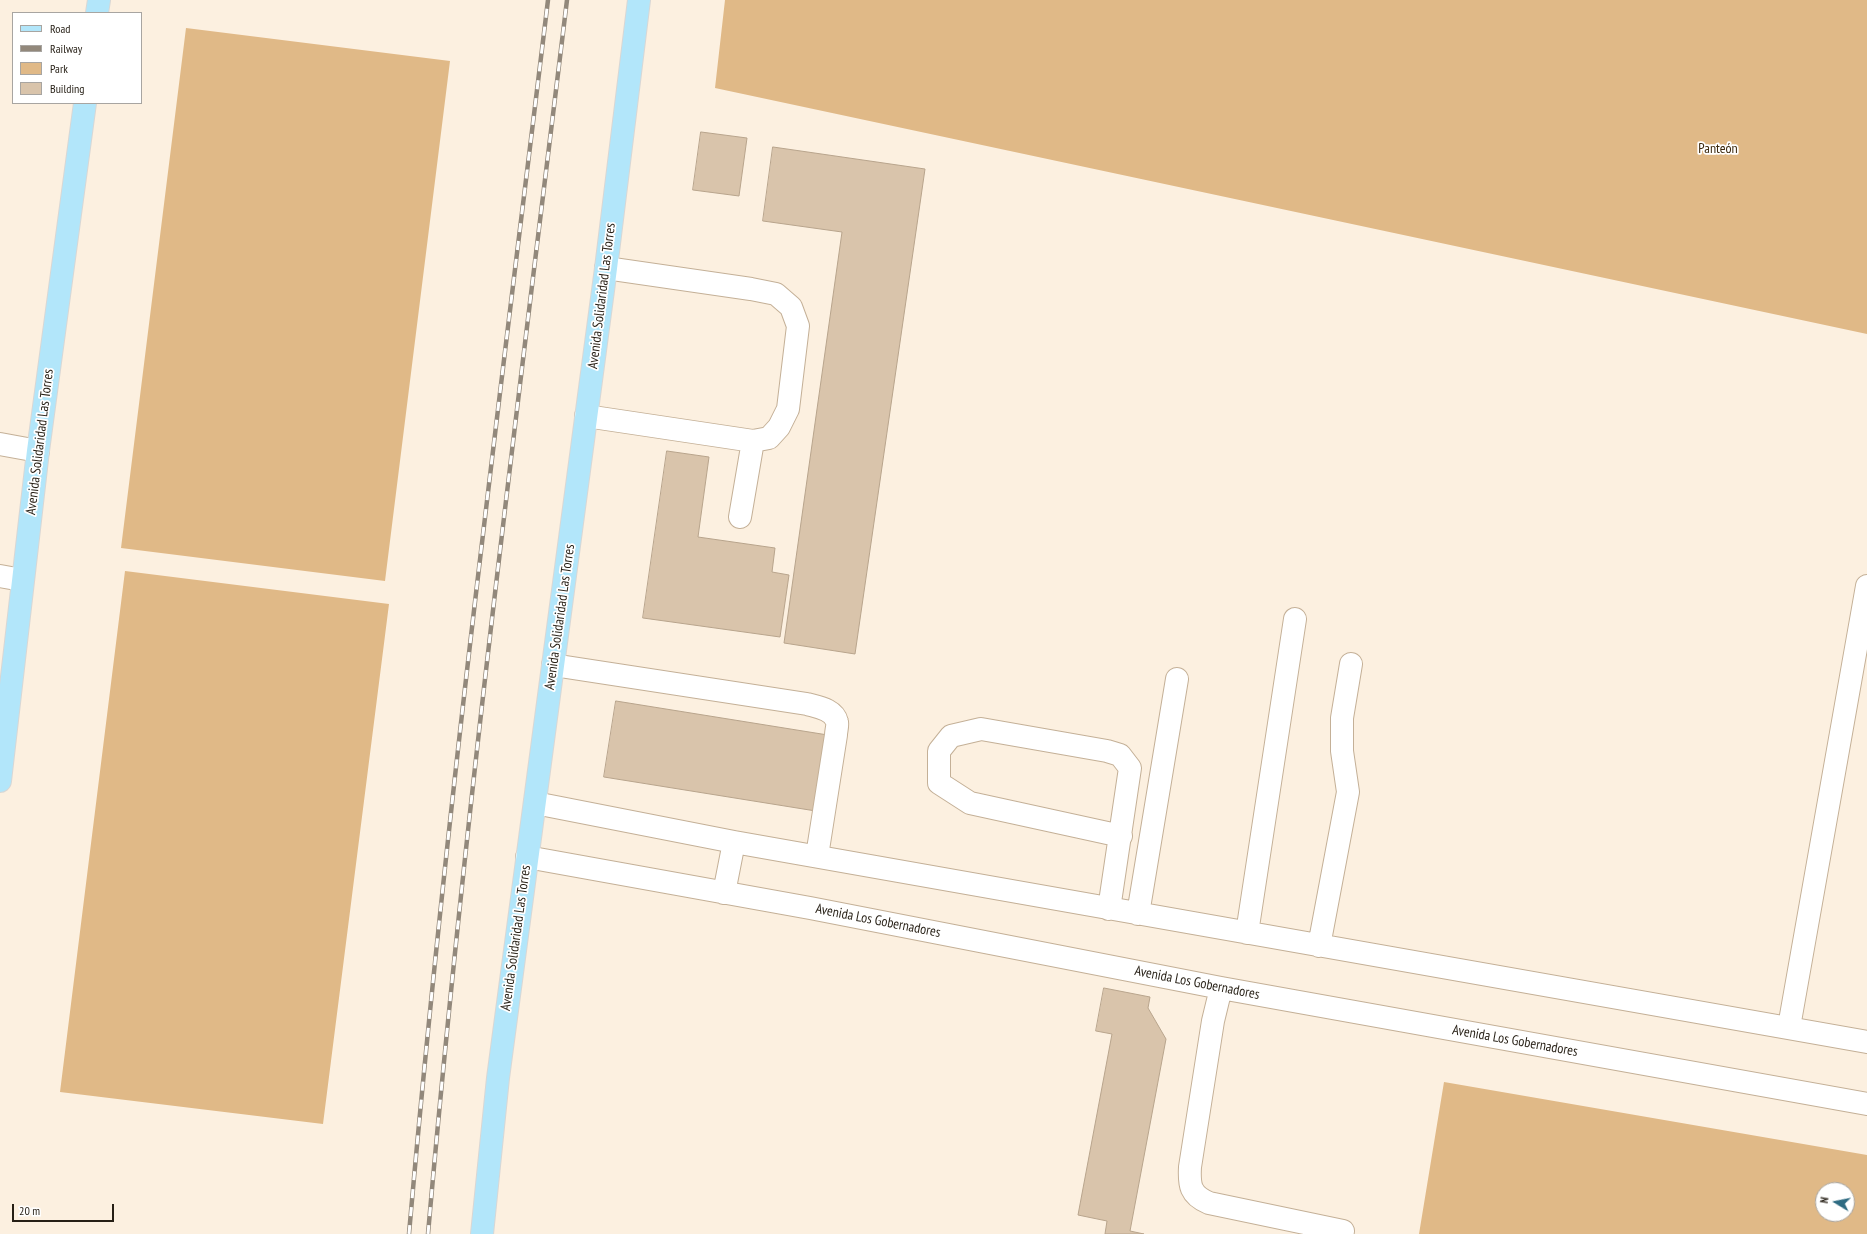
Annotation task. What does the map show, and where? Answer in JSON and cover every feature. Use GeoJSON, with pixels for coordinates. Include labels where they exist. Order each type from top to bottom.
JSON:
{"type":"FeatureCollection","features":[{"type":"Feature","properties":{"kind":"main road"},"geometry":{"type":"LineString","coordinates":[[98,12],[99,0]]}},
{"type":"Feature","properties":{"kind":"main road","name":"Avenida Solidaridad Las Torres"},"geometry":{"type":"LineString","coordinates":[[482,1234],[498,1078],[606,268],[639,0]]}},
{"type":"Feature","properties":{"kind":"main road","name":"Avenida Solidaridad Las Torres"},"geometry":{"type":"LineString","coordinates":[[0,781],[4,701],[22,580],[85,104]]}},
{"type":"Feature","properties":{"kind":"street"},"geometry":{"type":"LineString","coordinates":[[586,416],[753,441],[769,438],[779,427],[788,409],[798,326],[791,307],[776,294],[606,268]]}},
{"type":"Feature","properties":{"kind":"street"},"geometry":{"type":"LineString","coordinates":[[740,517],[753,441]]}},
{"type":"Feature","properties":{"kind":"street"},"geometry":{"type":"LineString","coordinates":[[0,444],[38,451]]}},
{"type":"Feature","properties":{"kind":"street"},"geometry":{"type":"LineString","coordinates":[[0,576],[22,580]]}},
{"type":"Feature","properties":{"kind":"street"},"geometry":{"type":"LineString","coordinates":[[1789,1027],[1867,586]]}},
{"type":"Feature","properties":{"kind":"street"},"geometry":{"type":"LineString","coordinates":[[1247,934],[1295,619]]}},
{"type":"Feature","properties":{"kind":"street"},"geometry":{"type":"LineString","coordinates":[[1319,946],[1348,792],[1342,751],[1342,718],[1351,664]]}},
{"type":"Feature","properties":{"kind":"street"},"geometry":{"type":"LineString","coordinates":[[553,665],[807,704],[822,708],[832,714],[837,722],[836,735],[817,856]]}},
{"type":"Feature","properties":{"kind":"street"},"geometry":{"type":"LineString","coordinates":[[1138,914],[1177,679]]}},
{"type":"Feature","properties":{"kind":"street"},"geometry":{"type":"LineString","coordinates":[[1110,909],[1121,836],[1130,768],[1120,755],[1107,751],[981,729],[951,736],[939,751],[939,783],[970,803],[1121,836]]}},
{"type":"Feature","properties":{"kind":"street"},"geometry":{"type":"LineString","coordinates":[[535,803],[734,842],[1247,934],[1789,1027],[1867,1042]]}},
{"type":"Feature","properties":{"kind":"street"},"geometry":{"type":"LineString","coordinates":[[724,892],[734,842]]}},
{"type":"Feature","properties":{"kind":"street","name":"Avenida Los Gobernadores"},"geometry":{"type":"LineString","coordinates":[[527,857],[724,892],[1221,988],[1867,1104]]}},
{"type":"Feature","properties":{"kind":"street"},"geometry":{"type":"LineString","coordinates":[[1221,988],[1213,1021],[1190,1167],[1190,1181],[1193,1191],[1199,1199],[1209,1203],[1343,1231]]}},
{"type":"Feature","properties":{"kind":"green space","name":"Panteón"},"geometry":{"type":"Polygon","coordinates":[[[725,0],[1867,0],[1867,334],[715,88],[725,0]]]}},
{"type":"Feature","properties":{"kind":"green space"},"geometry":{"type":"Polygon","coordinates":[[[186,28],[450,61],[385,581],[121,548],[186,28]]]}},
{"type":"Feature","properties":{"kind":"green space"},"geometry":{"type":"Polygon","coordinates":[[[125,571],[389,604],[323,1124],[60,1092],[125,571]]]}},
{"type":"Feature","properties":{"kind":"green space"},"geometry":{"type":"Polygon","coordinates":[[[1444,1082],[1867,1155],[1867,1234],[1419,1234],[1444,1082]]]}},
{"type":"Feature","properties":{"kind":"building"},"geometry":{"type":"Polygon","coordinates":[[[701,132],[747,138],[739,196],[693,190],[701,132]]]}},
{"type":"Feature","properties":{"kind":"building"},"geometry":{"type":"Polygon","coordinates":[[[773,147],[925,169],[855,654],[784,643],[842,232],[763,221],[773,147]]]}},
{"type":"Feature","properties":{"kind":"building"},"geometry":{"type":"Polygon","coordinates":[[[667,451],[709,457],[698,537],[775,548],[772,572],[789,575],[780,637],[643,618],[667,451]]]}},
{"type":"Feature","properties":{"kind":"building"},"geometry":{"type":"Polygon","coordinates":[[[616,701],[834,736],[822,812],[604,777],[616,701]]]}},
{"type":"Feature","properties":{"kind":"building"},"geometry":{"type":"Polygon","coordinates":[[[1104,988],[1150,997],[1148,1008],[1166,1039],[1130,1231],[1144,1234],[1105,1234],[1107,1221],[1078,1215],[1112,1034],[1096,1031],[1104,988]]]}},
{"type":"Feature","properties":{"kind":"railway"},"geometry":{"type":"LineString","coordinates":[[409,1234],[439,925],[473,617],[548,0]]}},
{"type":"Feature","properties":{"kind":"railway"},"geometry":{"type":"LineString","coordinates":[[428,1234],[458,925],[492,617],[567,0]]}}]}
